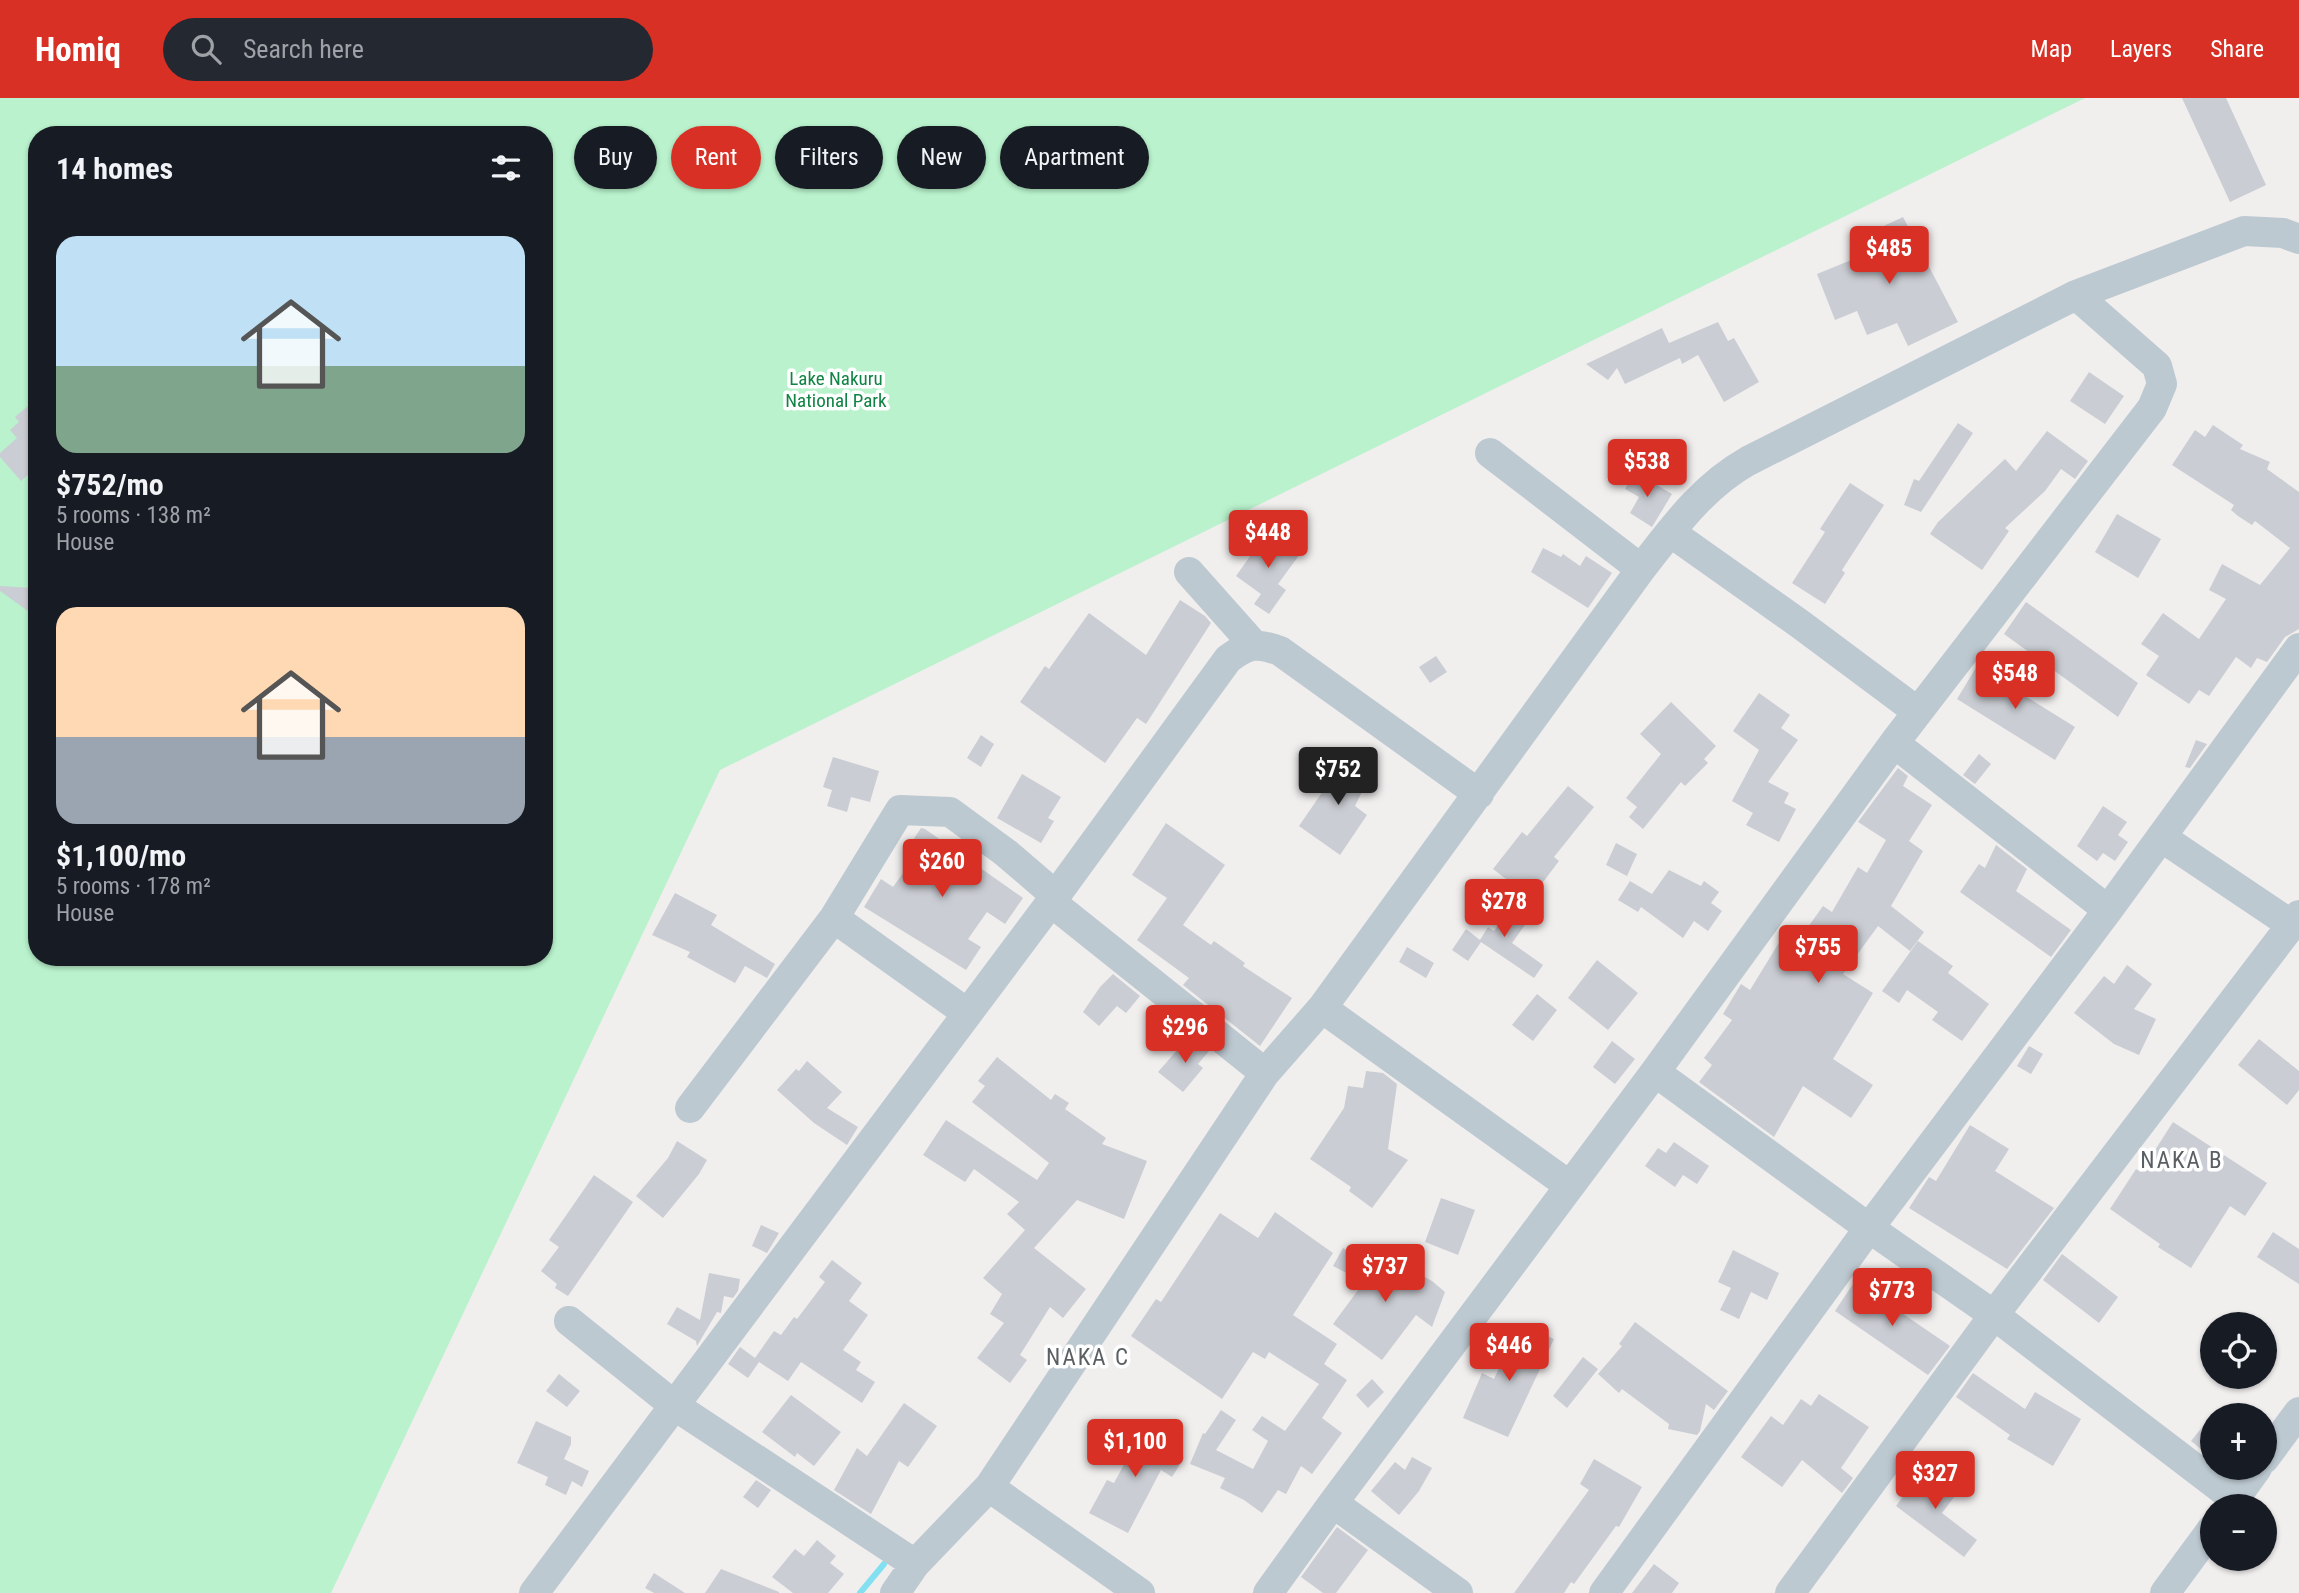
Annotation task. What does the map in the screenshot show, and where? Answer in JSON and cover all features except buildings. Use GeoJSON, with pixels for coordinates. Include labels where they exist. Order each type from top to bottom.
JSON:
{"type":"FeatureCollection","features":[{"type":"Feature","properties":{"kind":"street"},"geometry":{"type":"LineString","coordinates":[[895,1593],[915,1564],[989,1487],[1265,1073],[1321,1008],[1641,569],[1697,499],[1725,474],[2076,295],[2244,232],[2283,233],[2299,239]]}},
{"type":"Feature","properties":{"kind":"street"},"geometry":{"type":"LineString","coordinates":[[1268,1593],[1655,1072],[1894,743],[2152,408],[2162,384],[2157,366],[2076,295]]}},
{"type":"Feature","properties":{"kind":"street"},"geometry":{"type":"LineString","coordinates":[[1490,453],[1641,569]]}},
{"type":"Feature","properties":{"kind":"street"},"geometry":{"type":"LineString","coordinates":[[1670,532],[1918,712]]}},
{"type":"Feature","properties":{"kind":"street"},"geometry":{"type":"LineString","coordinates":[[1189,572],[1254,645]]}},
{"type":"Feature","properties":{"kind":"street"},"geometry":{"type":"LineString","coordinates":[[534,1593],[1053,899],[1228,659],[1242,649],[1254,645],[1264,645],[1280,651],[1479,794]]}},
{"type":"Feature","properties":{"kind":"street"},"geometry":{"type":"LineString","coordinates":[[1604,1593],[1869,1228],[2108,910],[2299,648]]}},
{"type":"Feature","properties":{"kind":"street"},"geometry":{"type":"LineString","coordinates":[[1894,743],[2108,910]]}},
{"type":"Feature","properties":{"kind":"street"},"geometry":{"type":"LineString","coordinates":[[690,1108],[834,918],[900,810],[950,811],[1006,853],[1053,899],[1265,1073]]}},
{"type":"Feature","properties":{"kind":"street"},"geometry":{"type":"LineString","coordinates":[[1790,1593],[1994,1315],[2295,920],[2161,837]]}},
{"type":"Feature","properties":{"kind":"street"},"geometry":{"type":"LineString","coordinates":[[834,918],[967,1013]]}},
{"type":"Feature","properties":{"kind":"street"},"geometry":{"type":"LineString","coordinates":[[1321,1008],[1570,1186]]}},
{"type":"Feature","properties":{"kind":"street"},"geometry":{"type":"LineString","coordinates":[[1655,1072],[1869,1228],[1994,1315],[2221,1494]]}},
{"type":"Feature","properties":{"kind":"street"},"geometry":{"type":"LineString","coordinates":[[569,1321],[675,1406],[915,1564]]}},
{"type":"Feature","properties":{"kind":"street"},"geometry":{"type":"LineString","coordinates":[[2277,1442],[2299,1412]]}},
{"type":"Feature","properties":{"kind":"street"},"geometry":{"type":"LineString","coordinates":[[989,1487],[1140,1593]]}},
{"type":"Feature","properties":{"kind":"street"},"geometry":{"type":"LineString","coordinates":[[1333,1503],[1458,1593]]}},
{"type":"Feature","properties":{"kind":"street"},"geometry":{"type":"LineString","coordinates":[[2165,1593],[2200,1546]]}},
{"type":"Feature","properties":{"kind":"green space","name":"Lake Nakuru National Park"},"geometry":{"type":"Polygon","coordinates":[[[0,98],[2085,98],[720,770],[331,1593],[0,1593],[0,98]]]}},
{"type":"Feature","properties":{"kind":"waterway"},"geometry":{"type":"LineString","coordinates":[[860,1593],[884,1564]]}},
{"type":"Feature","properties":{"kind":"district","name":"NAKA B"},"geometry":{"type":"Point","coordinates":[2182,1160]}},
{"type":"Feature","properties":{"kind":"district","name":"NAKA C"},"geometry":{"type":"Point","coordinates":[1088,1357]}}]}
